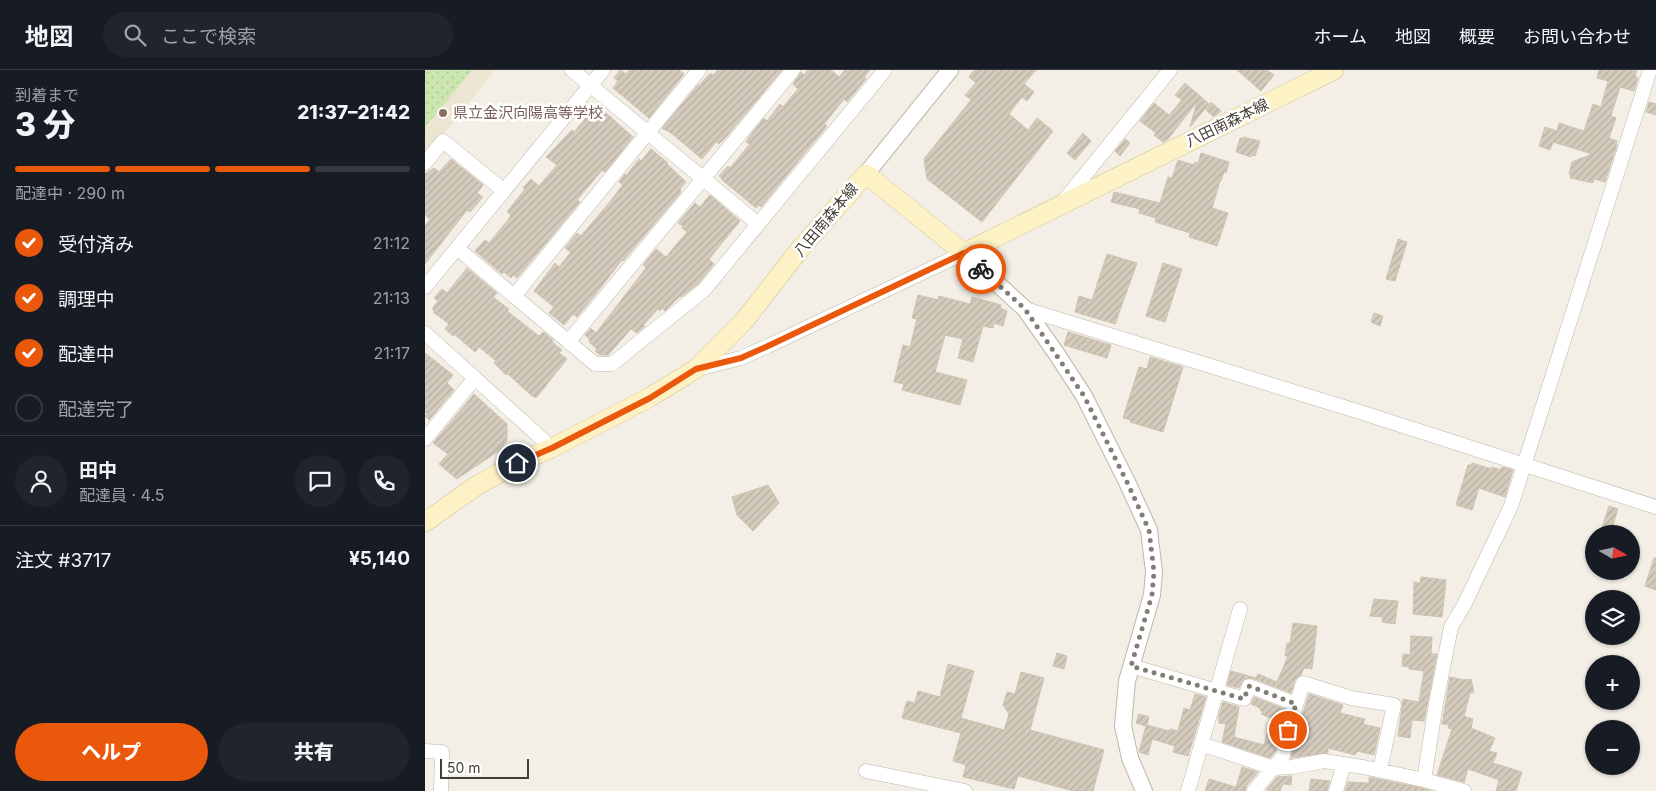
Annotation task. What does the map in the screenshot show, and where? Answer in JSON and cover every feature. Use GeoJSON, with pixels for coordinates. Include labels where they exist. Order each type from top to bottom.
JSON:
{"type":"FeatureCollection","features":[{"type":"Feature","properties":{"kind":"main road","name":"八田南森本線"},"geometry":{"type":"LineString","coordinates":[[425,522],[476,486],[517,463],[552,448],[650,398],[696,369],[744,321],[800,249],[866,174],[964,253],[1334,70]]}},
{"type":"Feature","properties":{"kind":"street"},"geometry":{"type":"LineString","coordinates":[[572,70],[758,224]]}},
{"type":"Feature","properties":{"kind":"street"},"geometry":{"type":"LineString","coordinates":[[425,287],[603,70]]}},
{"type":"Feature","properties":{"kind":"street"},"geometry":{"type":"LineString","coordinates":[[513,296],[699,70]]}},
{"type":"Feature","properties":{"kind":"street"},"geometry":{"type":"LineString","coordinates":[[568,342],[793,70]]}},
{"type":"Feature","properties":{"kind":"street"},"geometry":{"type":"LineString","coordinates":[[457,248],[595,364],[612,364],[704,290],[885,70]]}},
{"type":"Feature","properties":{"kind":"street"},"geometry":{"type":"LineString","coordinates":[[866,174],[950,70]]}},
{"type":"Feature","properties":{"kind":"street"},"geometry":{"type":"LineString","coordinates":[[1060,205],[1170,70]]}},
{"type":"Feature","properties":{"kind":"street"},"geometry":{"type":"LineString","coordinates":[[1424,780],[1451,628],[1464,605],[1511,506],[1650,70]]}},
{"type":"Feature","properties":{"kind":"street"},"geometry":{"type":"LineString","coordinates":[[425,163],[443,141],[504,191]]}},
{"type":"Feature","properties":{"kind":"street"},"geometry":{"type":"LineString","coordinates":[[696,369],[741,358],[964,253],[1025,309],[1084,396],[1149,530],[1154,572],[1152,595],[1127,681],[1123,726],[1130,758],[1144,791]]}},
{"type":"Feature","properties":{"kind":"street"},"geometry":{"type":"LineString","coordinates":[[1025,309],[1324,401],[1656,507]]}},
{"type":"Feature","properties":{"kind":"street"},"geometry":{"type":"LineString","coordinates":[[425,333],[552,448]]}},
{"type":"Feature","properties":{"kind":"street"},"geometry":{"type":"LineString","coordinates":[[426,434],[475,378]]}},
{"type":"Feature","properties":{"kind":"street"},"geometry":{"type":"LineString","coordinates":[[1187,791],[1240,609]]}},
{"type":"Feature","properties":{"kind":"street"},"geometry":{"type":"LineString","coordinates":[[1131,666],[1244,699],[1249,686],[1296,704]]}},
{"type":"Feature","properties":{"kind":"street"},"geometry":{"type":"LineString","coordinates":[[1254,791],[1283,756],[1288,730],[1303,683],[1351,698],[1394,705],[1380,770]]}},
{"type":"Feature","properties":{"kind":"street"},"geometry":{"type":"LineString","coordinates":[[1201,744],[1274,768],[1324,761],[1380,770],[1464,791]]}},
{"type":"Feature","properties":{"kind":"street"},"geometry":{"type":"LineString","coordinates":[[425,751],[442,752],[441,791]]}},
{"type":"Feature","properties":{"kind":"street"},"geometry":{"type":"LineString","coordinates":[[1336,791],[1344,764]]}},
{"type":"Feature","properties":{"kind":"street"},"geometry":{"type":"LineString","coordinates":[[866,771],[965,791]]}},
{"type":"Feature","properties":{"kind":"shaded area","name":"県立金沢向陽高等学校"},"geometry":{"type":"Polygon","coordinates":[[[425,70],[495,70],[425,157],[425,70]]]}},
{"type":"Feature","properties":{"kind":"green space"},"geometry":{"type":"Polygon","coordinates":[[[425,70],[472,70],[425,127],[425,70]]]}},
{"type":"Feature","properties":{"kind":"building"},"geometry":{"type":"Polygon","coordinates":[[[620,70],[626,74],[629,70],[679,70],[684,74],[649,118],[613,88],[618,81],[614,78],[620,70]]]}},
{"type":"Feature","properties":{"kind":"building"},"geometry":{"type":"Polygon","coordinates":[[[718,70],[782,70],[727,136],[719,144],[716,142],[702,159],[671,133],[662,128],[698,85],[710,73],[713,75],[718,70]]]}},
{"type":"Feature","properties":{"kind":"building"},"geometry":{"type":"Polygon","coordinates":[[[808,70],[831,70],[839,77],[845,70],[870,70],[864,77],[866,79],[847,102],[844,99],[824,124],[827,126],[761,207],[759,205],[756,208],[719,176],[728,166],[730,168],[750,144],[746,142],[764,118],[767,121],[780,104],[783,107],[798,89],[793,84],[801,72],[804,75],[808,70]]]}},
{"type":"Feature","properties":{"kind":"building"},"geometry":{"type":"Polygon","coordinates":[[[974,70],[1036,70],[1024,84],[1034,92],[1027,101],[1022,97],[1009,114],[1028,130],[1037,118],[1053,131],[982,222],[927,179],[924,159],[971,100],[965,95],[976,83],[969,77],[974,70]]]}},
{"type":"Feature","properties":{"kind":"building"},"geometry":{"type":"Polygon","coordinates":[[[1237,70],[1267,70],[1274,75],[1261,91],[1237,70]]]}},
{"type":"Feature","properties":{"kind":"building"},"geometry":{"type":"Polygon","coordinates":[[[1599,70],[1637,70],[1635,76],[1638,78],[1634,91],[1620,87],[1611,116],[1616,118],[1609,138],[1617,141],[1617,145],[1605,182],[1594,179],[1593,183],[1570,178],[1571,175],[1569,174],[1572,162],[1592,154],[1553,142],[1550,150],[1539,146],[1545,127],[1557,131],[1559,123],[1584,131],[1593,104],[1601,107],[1608,81],[1597,78],[1599,70]]]}},
{"type":"Feature","properties":{"kind":"building"},"geometry":{"type":"Polygon","coordinates":[[[1185,83],[1209,104],[1190,127],[1197,102],[1168,139],[1163,142],[1154,135],[1156,133],[1140,121],[1154,103],[1169,115],[1182,100],[1175,95],[1185,83]]]}},
{"type":"Feature","properties":{"kind":"building"},"geometry":{"type":"Polygon","coordinates":[[[1211,102],[1221,111],[1214,117],[1206,110],[1211,102]]]}},
{"type":"Feature","properties":{"kind":"building"},"geometry":{"type":"Polygon","coordinates":[[[1649,102],[1656,104],[1656,115],[1646,112],[1649,102]]]}},
{"type":"Feature","properties":{"kind":"building"},"geometry":{"type":"Polygon","coordinates":[[[597,105],[633,137],[605,172],[602,170],[577,200],[580,202],[517,278],[513,275],[511,278],[504,272],[502,274],[475,251],[485,240],[489,243],[508,220],[511,215],[507,212],[531,179],[539,186],[557,165],[546,157],[572,130],[574,132],[597,105]]]}},
{"type":"Feature","properties":{"kind":"building"},"geometry":{"type":"Polygon","coordinates":[[[1083,133],[1091,141],[1075,160],[1067,153],[1083,133]]]}},
{"type":"Feature","properties":{"kind":"building"},"geometry":{"type":"Polygon","coordinates":[[[1243,137],[1260,141],[1255,156],[1252,155],[1251,157],[1236,152],[1240,138],[1243,139],[1243,137]]]}},
{"type":"Feature","properties":{"kind":"building"},"geometry":{"type":"Polygon","coordinates":[[[1125,139],[1130,143],[1120,156],[1115,151],[1125,139]]]}},
{"type":"Feature","properties":{"kind":"building"},"geometry":{"type":"Polygon","coordinates":[[[651,149],[686,182],[680,189],[681,192],[622,260],[577,317],[573,314],[564,325],[549,313],[554,307],[534,291],[555,263],[559,267],[571,252],[565,248],[577,233],[581,236],[608,204],[623,185],[619,182],[625,174],[626,176],[639,159],[641,161],[651,149]]]}},
{"type":"Feature","properties":{"kind":"building"},"geometry":{"type":"Polygon","coordinates":[[[1201,153],[1229,162],[1226,173],[1224,172],[1220,181],[1212,208],[1228,213],[1217,246],[1189,237],[1190,233],[1155,222],[1156,218],[1139,213],[1140,209],[1111,202],[1114,192],[1160,203],[1168,177],[1172,178],[1178,160],[1194,165],[1195,162],[1198,163],[1201,153]]]}},
{"type":"Feature","properties":{"kind":"building"},"geometry":{"type":"Polygon","coordinates":[[[451,159],[483,185],[477,193],[483,197],[470,212],[467,210],[425,264],[425,226],[430,219],[425,215],[425,174],[434,168],[439,172],[451,159]]]}},
{"type":"Feature","properties":{"kind":"building"},"geometry":{"type":"Polygon","coordinates":[[[710,195],[740,221],[709,259],[714,264],[698,284],[680,296],[665,311],[662,308],[660,311],[658,309],[637,333],[631,329],[608,355],[600,355],[595,351],[597,349],[589,342],[590,340],[585,335],[591,328],[596,333],[646,268],[643,265],[656,249],[666,257],[687,232],[678,223],[695,203],[700,207],[710,195]]]}},
{"type":"Feature","properties":{"kind":"building"},"geometry":{"type":"Polygon","coordinates":[[[1398,239],[1407,242],[1395,281],[1386,279],[1398,239]]]}},
{"type":"Feature","properties":{"kind":"building"},"geometry":{"type":"Polygon","coordinates":[[[1107,254],[1137,263],[1115,324],[1075,312],[1079,296],[1092,300],[1107,254]]]}},
{"type":"Feature","properties":{"kind":"building"},"geometry":{"type":"Polygon","coordinates":[[[1163,263],[1182,269],[1165,322],[1146,316],[1163,263]]]}},
{"type":"Feature","properties":{"kind":"building"},"geometry":{"type":"Polygon","coordinates":[[[467,268],[497,293],[493,297],[509,309],[507,311],[539,336],[543,332],[553,340],[552,342],[562,350],[559,353],[567,359],[536,398],[508,374],[506,375],[494,363],[496,361],[479,347],[475,352],[454,334],[453,336],[445,329],[449,324],[433,312],[435,311],[432,309],[438,301],[434,298],[442,289],[447,293],[467,268]]]}},
{"type":"Feature","properties":{"kind":"building"},"geometry":{"type":"Polygon","coordinates":[[[918,295],[938,300],[939,296],[970,304],[972,297],[1001,305],[1000,308],[1007,311],[1003,326],[994,323],[993,328],[983,326],[973,362],[958,358],[963,339],[945,335],[935,372],[967,380],[960,405],[902,390],[904,384],[894,382],[903,345],[910,347],[917,319],[912,318],[918,295]]]}},
{"type":"Feature","properties":{"kind":"building"},"geometry":{"type":"Polygon","coordinates":[[[1374,313],[1383,316],[1380,326],[1371,322],[1374,313]]]}},
{"type":"Feature","properties":{"kind":"building"},"geometry":{"type":"Polygon","coordinates":[[[1068,332],[1111,345],[1107,358],[1064,345],[1068,332]]]}},
{"type":"Feature","properties":{"kind":"building"},"geometry":{"type":"Polygon","coordinates":[[[425,353],[453,375],[447,383],[454,390],[429,420],[425,416],[427,414],[425,412],[425,353]]]}},
{"type":"Feature","properties":{"kind":"building"},"geometry":{"type":"Polygon","coordinates":[[[1150,357],[1183,367],[1163,432],[1123,418],[1139,367],[1147,369],[1150,357]]]}},
{"type":"Feature","properties":{"kind":"building"},"geometry":{"type":"Polygon","coordinates":[[[474,394],[507,424],[507,441],[500,450],[457,479],[439,464],[448,454],[433,443],[474,394]]]}},
{"type":"Feature","properties":{"kind":"building"},"geometry":{"type":"Polygon","coordinates":[[[1472,463],[1492,469],[1492,467],[1501,470],[1502,467],[1513,470],[1505,497],[1479,488],[1472,510],[1456,505],[1468,465],[1472,463]]]}},
{"type":"Feature","properties":{"kind":"building"},"geometry":{"type":"Polygon","coordinates":[[[768,485],[779,503],[753,531],[737,515],[732,497],[768,485]]]}},
{"type":"Feature","properties":{"kind":"building"},"geometry":{"type":"Polygon","coordinates":[[[1609,506],[1618,509],[1613,525],[1603,525],[1609,506]]]}},
{"type":"Feature","properties":{"kind":"building"},"geometry":{"type":"Polygon","coordinates":[[[1654,558],[1656,558],[1656,590],[1645,586],[1654,558]]]}},
{"type":"Feature","properties":{"kind":"building"},"geometry":{"type":"Polygon","coordinates":[[[1421,577],[1446,580],[1442,617],[1413,614],[1414,582],[1420,583],[1421,577]]]}},
{"type":"Feature","properties":{"kind":"building"},"geometry":{"type":"Polygon","coordinates":[[[1374,599],[1398,601],[1395,624],[1382,622],[1383,617],[1370,616],[1374,599]]]}},
{"type":"Feature","properties":{"kind":"building"},"geometry":{"type":"Polygon","coordinates":[[[1293,623],[1317,626],[1312,669],[1304,668],[1301,675],[1295,680],[1291,693],[1252,678],[1243,680],[1239,688],[1227,685],[1231,671],[1256,678],[1258,674],[1277,682],[1288,656],[1285,656],[1287,643],[1290,643],[1293,623]]]}},
{"type":"Feature","properties":{"kind":"building"},"geometry":{"type":"Polygon","coordinates":[[[1411,636],[1432,637],[1431,654],[1437,654],[1424,721],[1412,720],[1410,738],[1398,736],[1403,699],[1419,702],[1424,671],[1402,666],[1403,654],[1410,655],[1411,636]]]}},
{"type":"Feature","properties":{"kind":"building"},"geometry":{"type":"Polygon","coordinates":[[[1057,653],[1067,656],[1064,669],[1053,666],[1057,653]]]}},
{"type":"Feature","properties":{"kind":"building"},"geometry":{"type":"Polygon","coordinates":[[[948,664],[974,671],[961,718],[1004,730],[1009,714],[1003,705],[1007,692],[1015,694],[1021,672],[1044,678],[1030,730],[1104,750],[1093,791],[1073,791],[1018,776],[1014,789],[963,777],[966,765],[953,761],[961,733],[902,718],[907,701],[915,703],[918,691],[940,697],[948,664]]]}},
{"type":"Feature","properties":{"kind":"building"},"geometry":{"type":"Polygon","coordinates":[[[1450,677],[1464,680],[1471,679],[1474,692],[1470,693],[1464,716],[1473,719],[1471,728],[1495,738],[1489,751],[1497,753],[1493,763],[1522,772],[1516,791],[1496,791],[1499,780],[1468,769],[1464,782],[1437,775],[1452,729],[1448,728],[1449,725],[1442,724],[1450,677]]]}},
{"type":"Feature","properties":{"kind":"building"},"geometry":{"type":"Polygon","coordinates":[[[1195,694],[1206,697],[1188,756],[1173,752],[1175,746],[1152,739],[1148,755],[1139,752],[1146,726],[1136,723],[1139,714],[1149,717],[1147,725],[1169,731],[1170,729],[1178,731],[1184,708],[1190,710],[1195,694]]]}},
{"type":"Feature","properties":{"kind":"building"},"geometry":{"type":"Polygon","coordinates":[[[1309,694],[1343,705],[1340,713],[1365,719],[1363,724],[1380,728],[1374,755],[1357,751],[1355,755],[1328,748],[1328,753],[1291,758],[1309,694]]]}},
{"type":"Feature","properties":{"kind":"building"},"geometry":{"type":"Polygon","coordinates":[[[1254,697],[1285,709],[1279,728],[1275,752],[1270,758],[1222,742],[1226,724],[1219,723],[1218,718],[1223,702],[1239,707],[1234,737],[1264,745],[1271,718],[1261,714],[1263,712],[1260,708],[1251,704],[1254,697]]]}},
{"type":"Feature","properties":{"kind":"building"},"geometry":{"type":"Polygon","coordinates":[[[1242,767],[1258,772],[1247,785],[1245,791],[1205,791],[1209,779],[1236,787],[1242,767]]]}},
{"type":"Feature","properties":{"kind":"building"},"geometry":{"type":"Polygon","coordinates":[[[1292,776],[1291,785],[1283,784],[1280,791],[1267,791],[1277,777],[1292,776]]]}},
{"type":"Feature","properties":{"kind":"building"},"geometry":{"type":"Polygon","coordinates":[[[1369,777],[1431,791],[1345,791],[1348,782],[1369,783],[1369,777]]]}},
{"type":"Feature","properties":{"kind":"building"},"geometry":{"type":"Polygon","coordinates":[[[1311,779],[1330,781],[1327,791],[1309,791],[1311,779]]]}},
{"type":"Feature","properties":{"kind":"way so far"},"geometry":{"type":"LineString","coordinates":[[981,269],[1025,309],[1084,396],[1149,530],[1154,572],[1152,595],[1131,666],[1244,699],[1249,686],[1296,704],[1288,730]]}},
{"type":"Feature","properties":{"kind":"place","name":"県立金沢向陽高等学校"},"geometry":{"type":"Point","coordinates":[443,113]}},
{"type":"Feature","properties":{"kind":"route"},"geometry":{"type":"LineString","coordinates":[[517,463],[552,448],[650,398],[696,369],[741,358],[964,253],[981,269]]}}]}
